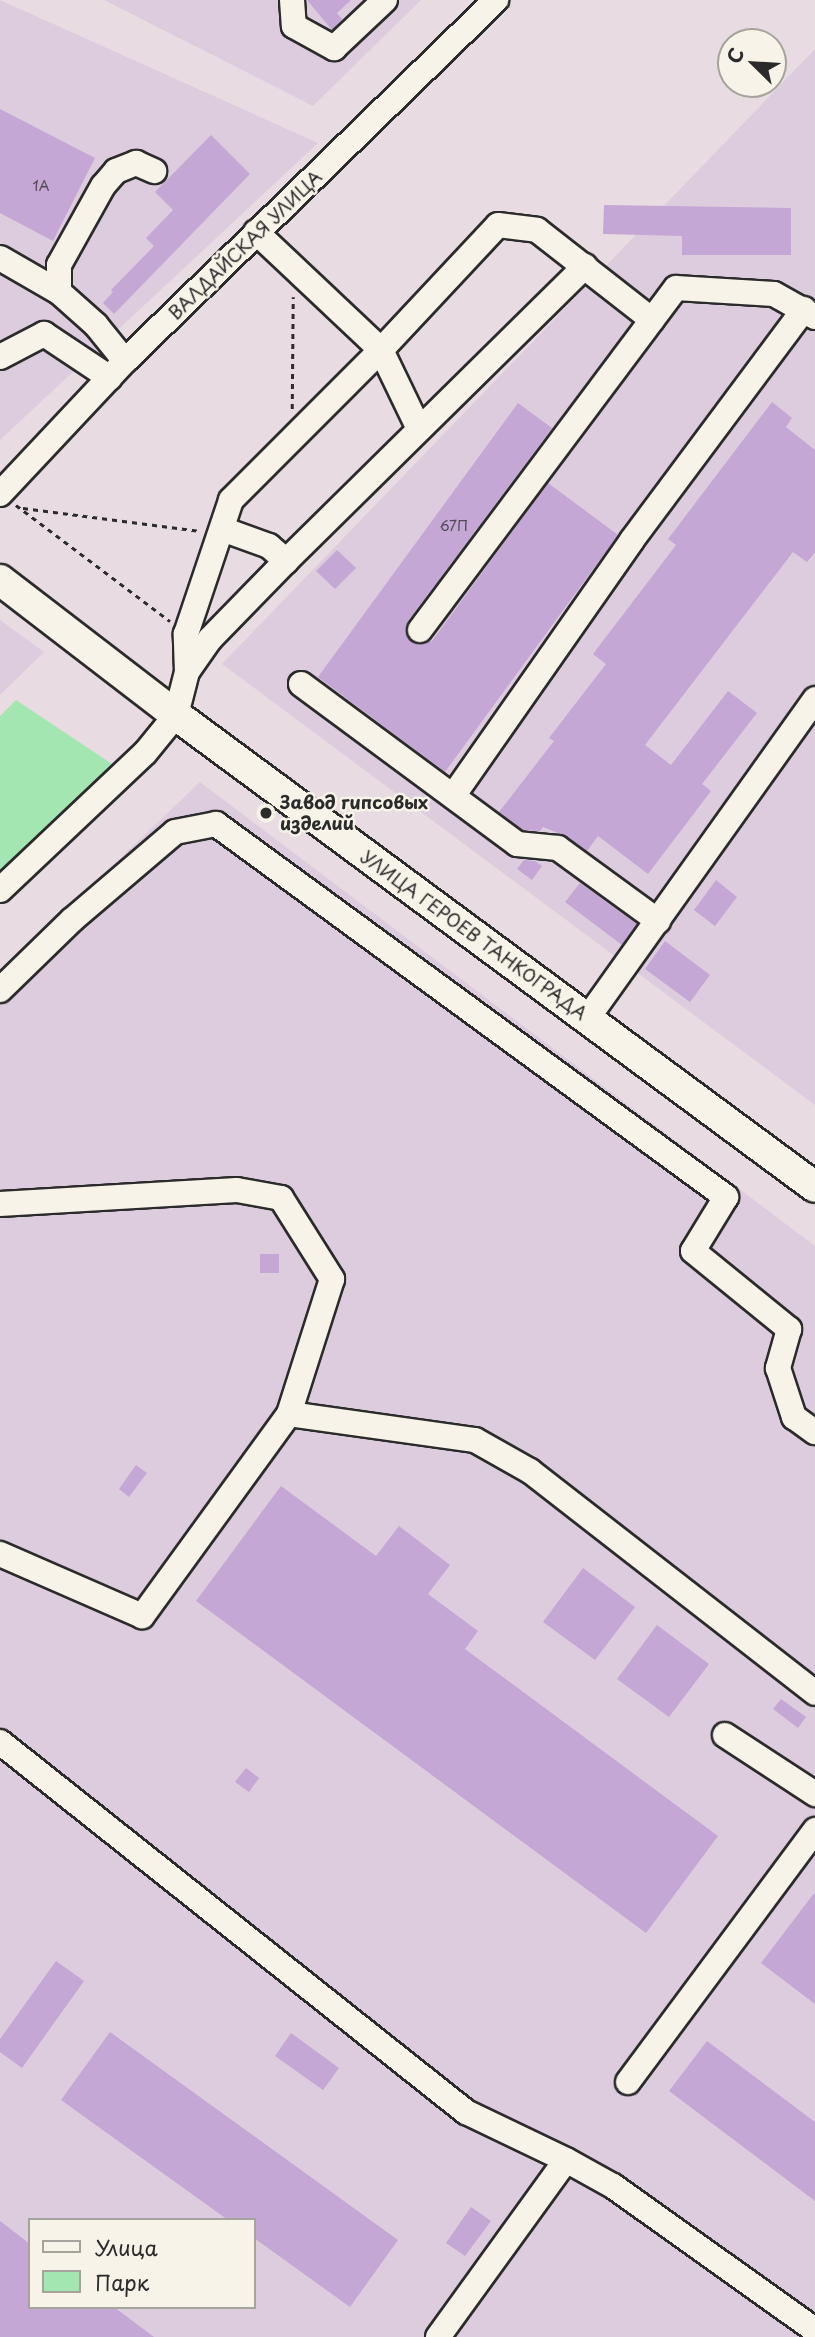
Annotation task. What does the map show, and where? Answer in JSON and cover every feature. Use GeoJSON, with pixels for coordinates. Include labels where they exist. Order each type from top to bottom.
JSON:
{"type":"FeatureCollection","features":[{"type":"Feature","properties":{"kind":"main road","name":"УЛИЦА ГЕРОЕВ ТАНКОГРАДА"},"geometry":{"type":"LineString","coordinates":[[0,580],[176,715],[815,1188]]}},
{"type":"Feature","properties":{"kind":"street"},"geometry":{"type":"LineString","coordinates":[[292,0],[294,26],[334,48],[385,0]]}},
{"type":"Feature","properties":{"kind":"street","name":"ВАЛДАЙСКАЯ УЛИЦА"},"geometry":{"type":"LineString","coordinates":[[7,499],[117,370],[496,0]]}},
{"type":"Feature","properties":{"kind":"street"},"geometry":{"type":"LineString","coordinates":[[59,292],[59,265],[103,186],[116,171],[136,163],[154,171]]}},
{"type":"Feature","properties":{"kind":"street"},"geometry":{"type":"LineString","coordinates":[[0,890],[145,752],[176,715],[187,672],[186,634],[232,500],[381,351],[498,225],[537,230],[652,320]]}},
{"type":"Feature","properties":{"kind":"street"},"geometry":{"type":"LineString","coordinates":[[256,232],[381,351],[418,427]]}},
{"type":"Feature","properties":{"kind":"street"},"geometry":{"type":"LineString","coordinates":[[0,258],[59,292],[96,325],[117,370]]}},
{"type":"Feature","properties":{"kind":"street"},"geometry":{"type":"LineString","coordinates":[[187,672],[210,639],[286,561],[418,427],[585,266]]}},
{"type":"Feature","properties":{"kind":"street"},"geometry":{"type":"LineString","coordinates":[[420,630],[676,288],[774,294],[809,313],[632,540],[453,796]]}},
{"type":"Feature","properties":{"kind":"street"},"geometry":{"type":"LineString","coordinates":[[0,357],[44,334],[117,370]]}},
{"type":"Feature","properties":{"kind":"street"},"geometry":{"type":"LineString","coordinates":[[221,531],[269,546],[286,561]]}},
{"type":"Feature","properties":{"kind":"street"},"geometry":{"type":"LineString","coordinates":[[301,684],[517,844],[558,848],[659,921]]}},
{"type":"Feature","properties":{"kind":"street"},"geometry":{"type":"LineString","coordinates":[[587,1019],[815,699]]}},
{"type":"Feature","properties":{"kind":"street"},"geometry":{"type":"LineString","coordinates":[[0,990],[72,920],[175,831],[216,824],[726,1197],[693,1251],[789,1329],[778,1368],[794,1417],[815,1432]]}},
{"type":"Feature","properties":{"kind":"street"},"geometry":{"type":"LineString","coordinates":[[0,1204],[237,1190],[281,1198],[332,1279],[289,1414],[142,1616],[0,1553]]}},
{"type":"Feature","properties":{"kind":"street"},"geometry":{"type":"LineString","coordinates":[[289,1414],[475,1440],[530,1471],[815,1693]]}},
{"type":"Feature","properties":{"kind":"street"},"geometry":{"type":"LineString","coordinates":[[726,1735],[815,1794]]}},
{"type":"Feature","properties":{"kind":"street"},"geometry":{"type":"LineString","coordinates":[[0,1742],[466,2112],[613,2186],[815,2330]]}},
{"type":"Feature","properties":{"kind":"street"},"geometry":{"type":"LineString","coordinates":[[628,2082],[815,1830]]}},
{"type":"Feature","properties":{"kind":"street"},"geometry":{"type":"LineString","coordinates":[[438,2337],[566,2160]]}},
{"type":"Feature","properties":{"kind":"path"},"geometry":{"type":"LineString","coordinates":[[291,440],[293,267]]}},
{"type":"Feature","properties":{"kind":"path"},"geometry":{"type":"LineString","coordinates":[[7,499],[221,531]]}},
{"type":"Feature","properties":{"kind":"path"},"geometry":{"type":"LineString","coordinates":[[7,499],[186,634]]}},
{"type":"Feature","properties":{"kind":"shaded area"},"geometry":{"type":"Polygon","coordinates":[[[0,0],[318,143],[0,440],[0,0]]]}},
{"type":"Feature","properties":{"kind":"shaded area"},"geometry":{"type":"Polygon","coordinates":[[[104,0],[421,0],[313,106],[104,0]]]}},
{"type":"Feature","properties":{"kind":"shaded area"},"geometry":{"type":"Polygon","coordinates":[[[815,49],[815,1105],[222,664],[768,98],[787,98],[787,78],[815,49]]]}},
{"type":"Feature","properties":{"kind":"shaded area"},"geometry":{"type":"Polygon","coordinates":[[[0,620],[44,652],[0,695],[0,620]]]}},
{"type":"Feature","properties":{"kind":"shaded area"},"geometry":{"type":"Polygon","coordinates":[[[200,782],[815,1246],[815,2337],[0,2337],[0,973],[200,782]]]}},
{"type":"Feature","properties":{"kind":"green space"},"geometry":{"type":"Polygon","coordinates":[[[16,700],[112,764],[0,870],[0,716],[16,700]]]}},
{"type":"Feature","properties":{"kind":"building"},"geometry":{"type":"Polygon","coordinates":[[[307,0],[351,0],[337,13],[342,19],[332,30],[307,0]]]}},
{"type":"Feature","properties":{"kind":"building"},"geometry":{"type":"Polygon","coordinates":[[[0,109],[95,158],[53,241],[0,213],[0,109]]]}},
{"type":"Feature","properties":{"kind":"building"},"geometry":{"type":"Polygon","coordinates":[[[211,135],[250,174],[114,314],[103,303],[113,292],[111,290],[154,246],[146,238],[173,210],[155,192],[211,135]]]}},
{"type":"Feature","properties":{"kind":"building"},"geometry":{"type":"Polygon","coordinates":[[[604,205],[791,208],[791,255],[682,255],[682,236],[603,234],[604,205]]]}},
{"type":"Feature","properties":{"kind":"building"},"geometry":{"type":"Polygon","coordinates":[[[772,402],[792,418],[786,427],[815,450],[815,552],[807,562],[793,552],[645,745],[671,765],[728,691],[757,713],[702,784],[711,791],[648,874],[598,836],[587,851],[566,836],[543,827],[540,831],[523,830],[499,812],[554,741],[549,738],[606,664],[593,654],[676,545],[668,539],[772,402]]]}},
{"type":"Feature","properties":{"kind":"building"},"geometry":{"type":"Polygon","coordinates":[[[518,403],[552,428],[408,621],[407,636],[418,645],[432,641],[548,483],[618,535],[445,772],[318,677],[518,403]]]}},
{"type":"Feature","properties":{"kind":"building"},"geometry":{"type":"Polygon","coordinates":[[[337,550],[356,568],[335,589],[316,571],[337,550]]]}},
{"type":"Feature","properties":{"kind":"building"},"geometry":{"type":"Polygon","coordinates":[[[524,860],[535,861],[542,866],[532,880],[517,869],[524,860]]]}},
{"type":"Feature","properties":{"kind":"building"},"geometry":{"type":"Polygon","coordinates":[[[716,880],[737,897],[715,926],[694,910],[716,880]]]}},
{"type":"Feature","properties":{"kind":"building"},"geometry":{"type":"Polygon","coordinates":[[[580,883],[637,924],[622,945],[565,902],[580,883]]]}},
{"type":"Feature","properties":{"kind":"building"},"geometry":{"type":"Polygon","coordinates":[[[665,941],[710,975],[690,1002],[645,969],[665,941]]]}},
{"type":"Feature","properties":{"kind":"building"},"geometry":{"type":"Polygon","coordinates":[[[260,1254],[279,1254],[279,1273],[260,1273],[260,1254]]]}},
{"type":"Feature","properties":{"kind":"building"},"geometry":{"type":"Polygon","coordinates":[[[136,1465],[147,1473],[129,1497],[119,1489],[136,1465]]]}},
{"type":"Feature","properties":{"kind":"building"},"geometry":{"type":"Polygon","coordinates":[[[281,1486],[376,1556],[399,1526],[450,1565],[428,1594],[478,1631],[465,1649],[718,1836],[646,1933],[196,1601],[281,1486]]]}},
{"type":"Feature","properties":{"kind":"building"},"geometry":{"type":"Polygon","coordinates":[[[583,1568],[635,1607],[595,1660],[543,1622],[583,1568]]]}},
{"type":"Feature","properties":{"kind":"building"},"geometry":{"type":"Polygon","coordinates":[[[657,1625],[709,1664],[669,1717],[617,1679],[657,1625]]]}},
{"type":"Feature","properties":{"kind":"building"},"geometry":{"type":"Polygon","coordinates":[[[781,1699],[806,1717],[798,1728],[773,1709],[781,1699]]]}},
{"type":"Feature","properties":{"kind":"building"},"geometry":{"type":"Polygon","coordinates":[[[246,1768],[259,1778],[249,1792],[235,1782],[246,1768]]]}},
{"type":"Feature","properties":{"kind":"building"},"geometry":{"type":"Polygon","coordinates":[[[815,1892],[815,2004],[761,1963],[815,1892]]]}},
{"type":"Feature","properties":{"kind":"building"},"geometry":{"type":"Polygon","coordinates":[[[56,1961],[84,1981],[22,2068],[0,2052],[0,2039],[56,1961]]]}},
{"type":"Feature","properties":{"kind":"building"},"geometry":{"type":"Polygon","coordinates":[[[110,2032],[398,2240],[350,2307],[256,2239],[256,2218],[225,2218],[61,2100],[110,2032]]]}},
{"type":"Feature","properties":{"kind":"building"},"geometry":{"type":"Polygon","coordinates":[[[291,2033],[339,2068],[323,2090],[275,2056],[291,2033]]]}},
{"type":"Feature","properties":{"kind":"building"},"geometry":{"type":"Polygon","coordinates":[[[707,2041],[815,2122],[815,2201],[669,2091],[707,2041]]]}},
{"type":"Feature","properties":{"kind":"building"},"geometry":{"type":"Polygon","coordinates":[[[471,2207],[491,2221],[465,2256],[446,2243],[471,2207]]]}},
{"type":"Feature","properties":{"kind":"building"},"geometry":{"type":"Polygon","coordinates":[[[0,2221],[28,2242],[28,2309],[117,2309],[154,2337],[0,2337],[0,2221]]]}},
{"type":"Feature","properties":{"kind":"place","name":"Завод гипсовых изделий"},"geometry":{"type":"Point","coordinates":[266,813]}}]}
